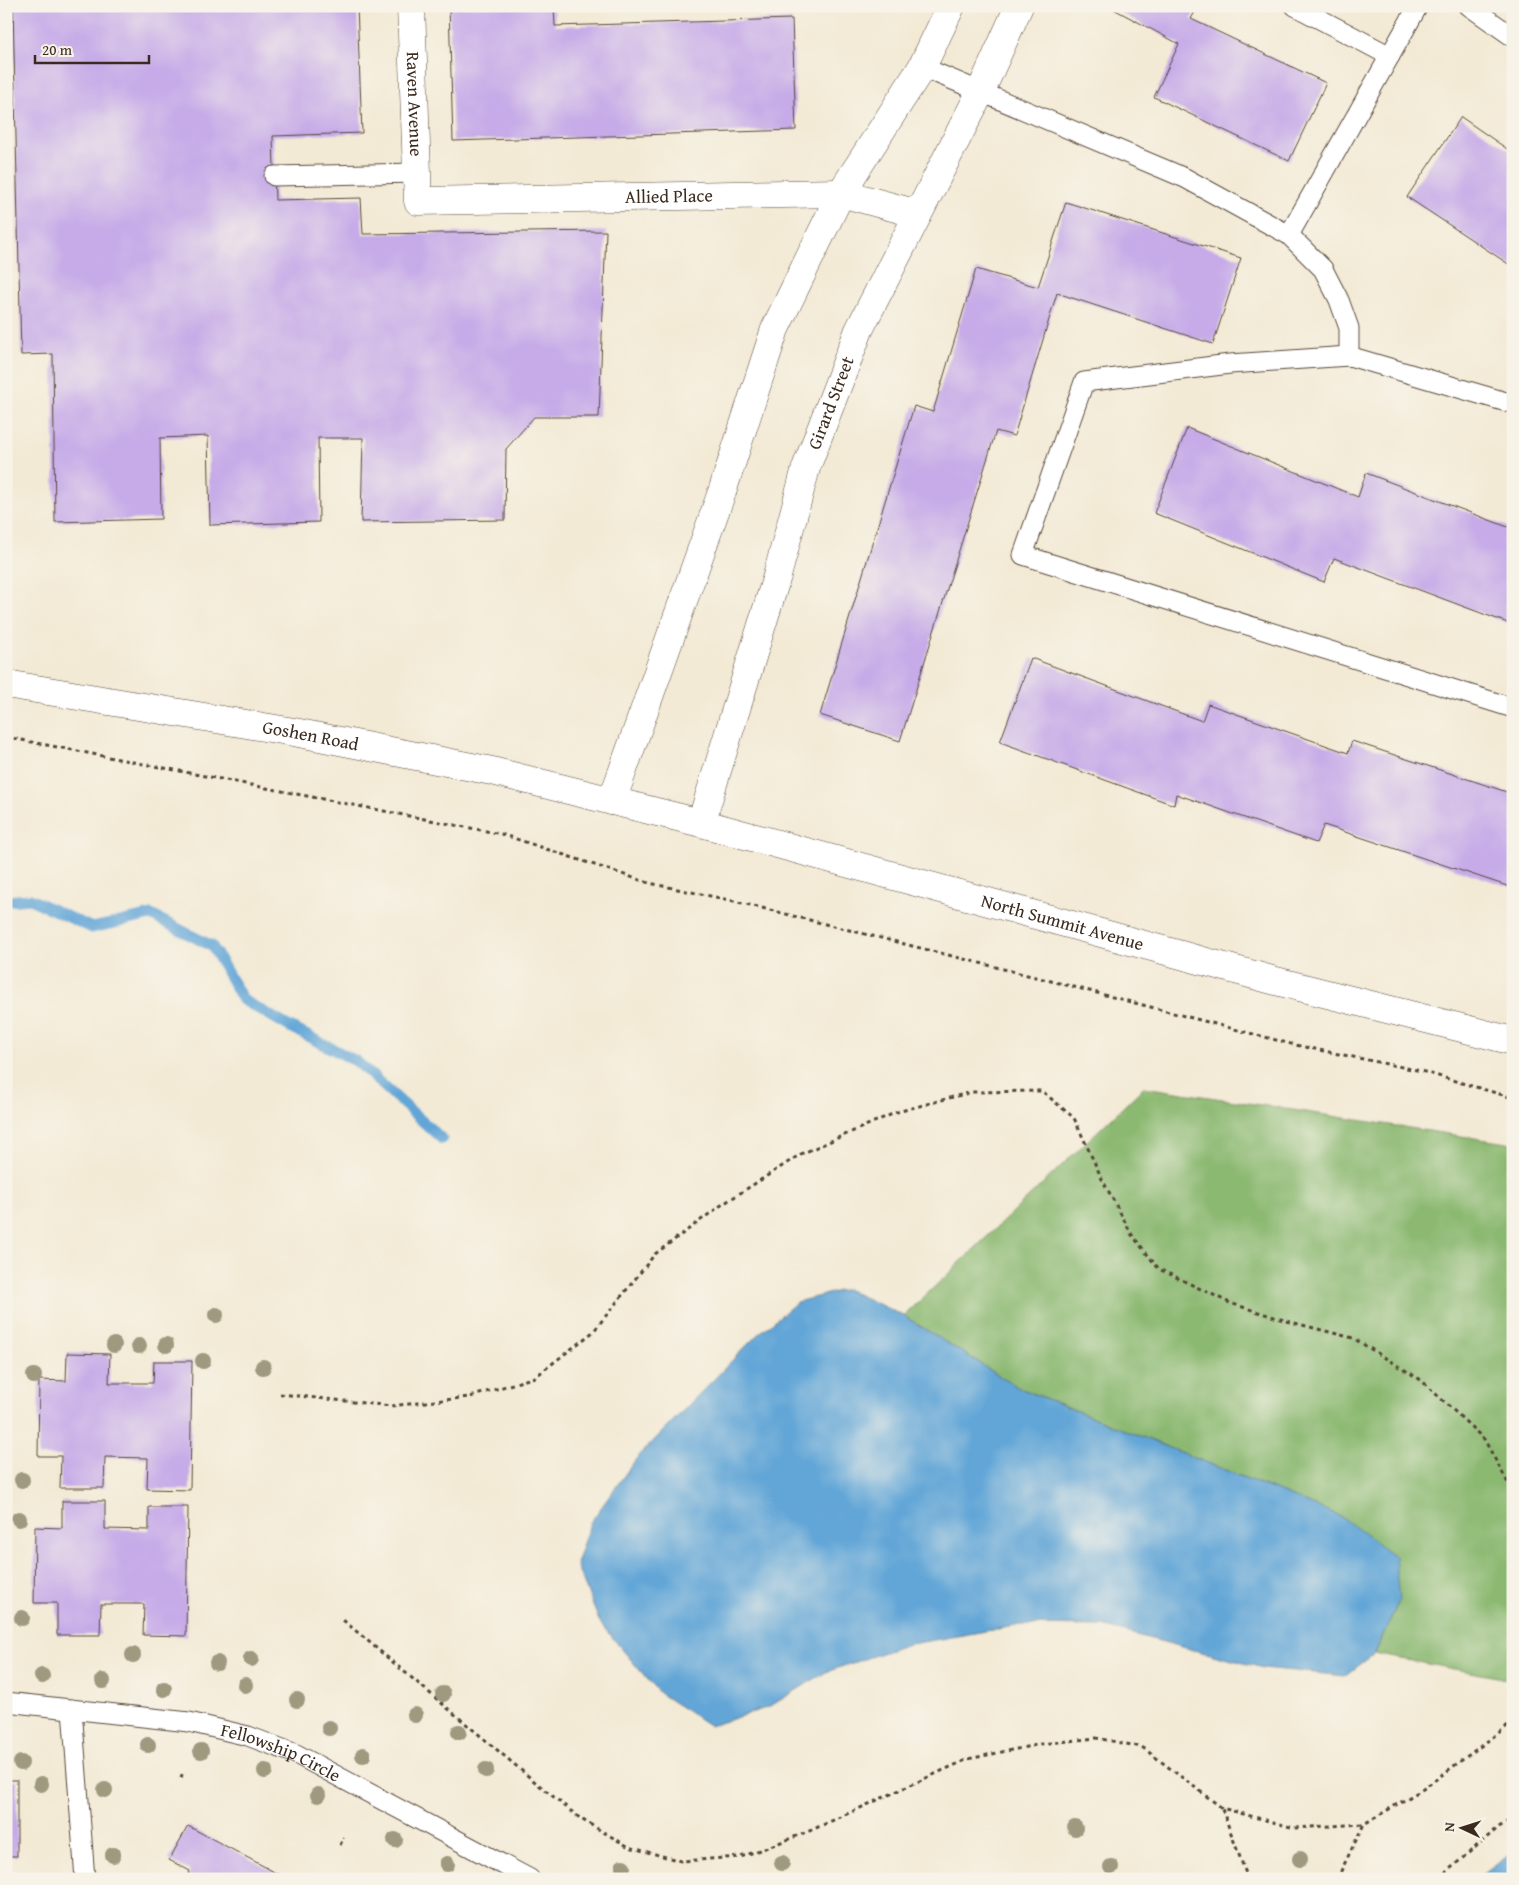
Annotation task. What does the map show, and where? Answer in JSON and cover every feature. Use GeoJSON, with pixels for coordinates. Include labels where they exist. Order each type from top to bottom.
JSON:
{"type":"FeatureCollection","features":[{"type":"Feature","properties":{"kind":"street","name":"Raven Avenue"},"geometry":{"type":"LineString","coordinates":[[411,6],[418,201]]}},
{"type":"Feature","properties":{"kind":"street"},"geometry":{"type":"LineString","coordinates":[[612,801],[723,489],[775,328],[841,193],[922,67],[951,6]]}},
{"type":"Feature","properties":{"kind":"street","name":"Girard Street"},"geometry":{"type":"LineString","coordinates":[[701,823],[776,576],[806,468],[859,330],[980,93],[1019,6]]}},
{"type":"Feature","properties":{"kind":"street","name":"Allied Place"},"geometry":{"type":"LineString","coordinates":[[418,201],[841,193],[918,214]]}},
{"type":"Feature","properties":{"kind":"street","name":"Goshen Road"},"geometry":{"type":"LineString","coordinates":[[6,684],[294,732],[492,771],[612,801]]}},
{"type":"Feature","properties":{"kind":"street","name":"North Summit Avenue"},"geometry":{"type":"LineString","coordinates":[[612,801],[701,823],[1272,980],[1513,1041]]}},
{"type":"Feature","properties":{"kind":"lane"},"geometry":{"type":"LineString","coordinates":[[1295,6],[1390,56]]}},
{"type":"Feature","properties":{"kind":"lane"},"geometry":{"type":"LineString","coordinates":[[1289,235],[1418,6]]}},
{"type":"Feature","properties":{"kind":"lane"},"geometry":{"type":"LineString","coordinates":[[1469,6],[1513,37]]}},
{"type":"Feature","properties":{"kind":"lane"},"geometry":{"type":"LineString","coordinates":[[922,67],[1185,178],[1289,235],[1323,269],[1339,300],[1349,328],[1348,356]]}},
{"type":"Feature","properties":{"kind":"lane"},"geometry":{"type":"LineString","coordinates":[[274,176],[417,174]]}},
{"type":"Feature","properties":{"kind":"lane"},"geometry":{"type":"LineString","coordinates":[[1513,404],[1348,356],[1230,364],[1084,382],[1023,555],[1513,708]]}},
{"type":"Feature","properties":{"kind":"lane","name":"Fellowship Circle"},"geometry":{"type":"LineString","coordinates":[[6,1702],[194,1723],[248,1736],[296,1754],[530,1879]]}},
{"type":"Feature","properties":{"kind":"lane"},"geometry":{"type":"LineString","coordinates":[[72,1709],[85,1879]]}},
{"type":"Feature","properties":{"kind":"path"},"geometry":{"type":"LineString","coordinates":[[6,737],[501,834],[649,883],[734,901],[1295,1045],[1421,1071],[1513,1098]]}},
{"type":"Feature","properties":{"kind":"path"},"geometry":{"type":"LineString","coordinates":[[280,1394],[392,1406],[470,1397],[534,1377],[593,1332],[655,1254],[720,1206],[801,1154],[897,1112],[972,1092],[1042,1091],[1074,1118],[1102,1179],[1132,1234],[1159,1270],[1230,1303],[1287,1321],[1353,1338],[1421,1380],[1484,1440],[1513,1492]]}},
{"type":"Feature","properties":{"kind":"path"},"geometry":{"type":"LineString","coordinates":[[343,1620],[534,1781],[582,1819],[630,1847],[681,1860],[741,1857],[805,1833],[968,1760],[1041,1744],[1096,1738],[1142,1747],[1222,1808],[1294,1828],[1364,1824],[1423,1789],[1505,1728],[1513,1719]]}},
{"type":"Feature","properties":{"kind":"path"},"geometry":{"type":"LineString","coordinates":[[181,1778],[183,1771]]}},
{"type":"Feature","properties":{"kind":"path"},"geometry":{"type":"LineString","coordinates":[[1222,1808],[1248,1879]]}},
{"type":"Feature","properties":{"kind":"path"},"geometry":{"type":"LineString","coordinates":[[1438,1879],[1499,1827],[1513,1818]]}},
{"type":"Feature","properties":{"kind":"path"},"geometry":{"type":"LineString","coordinates":[[1337,1879],[1364,1824]]}},
{"type":"Feature","properties":{"kind":"path"},"geometry":{"type":"LineString","coordinates":[[340,1844],[344,1837]]}},
{"type":"Feature","properties":{"kind":"green space"},"geometry":{"type":"Polygon","coordinates":[[[1144,1087],[1513,1144],[1513,1680],[1374,1654],[1399,1601],[1340,1516],[1017,1387],[904,1316],[1144,1087]]]}},
{"type":"Feature","properties":{"kind":"water"},"geometry":{"type":"Polygon","coordinates":[[[846,1289],[904,1316],[1017,1387],[1340,1516],[1395,1556],[1399,1601],[1374,1654],[1345,1676],[1263,1668],[1102,1626],[1021,1625],[905,1645],[826,1672],[769,1707],[710,1726],[659,1693],[600,1623],[576,1564],[590,1523],[636,1459],[756,1336],[797,1302],[846,1289]]]}},
{"type":"Feature","properties":{"kind":"water"},"geometry":{"type":"Polygon","coordinates":[[[1513,1852],[1513,1879],[1477,1879],[1513,1852]]]}},
{"type":"Feature","properties":{"kind":"building"},"geometry":{"type":"Polygon","coordinates":[[[13,6],[357,6],[362,133],[273,136],[275,200],[361,198],[363,234],[606,231],[599,417],[534,417],[506,449],[505,520],[361,522],[363,438],[318,438],[319,522],[210,525],[208,436],[160,438],[161,519],[55,522],[53,354],[21,355],[13,6]]]}},
{"type":"Feature","properties":{"kind":"building"},"geometry":{"type":"Polygon","coordinates":[[[449,6],[554,6],[555,26],[792,19],[796,130],[453,141],[449,6]]]}},
{"type":"Feature","properties":{"kind":"building"},"geometry":{"type":"Polygon","coordinates":[[[1108,6],[1198,6],[1191,19],[1326,83],[1289,161],[1154,97],[1179,44],[1108,6]]]}},
{"type":"Feature","properties":{"kind":"building"},"geometry":{"type":"Polygon","coordinates":[[[1461,117],[1513,153],[1513,267],[1407,197],[1461,117]]]}},
{"type":"Feature","properties":{"kind":"building"},"geometry":{"type":"Polygon","coordinates":[[[1066,202],[1241,258],[1213,344],[1057,293],[1014,436],[996,431],[900,741],[820,715],[914,406],[933,412],[976,269],[1038,287],[1066,202]]]}},
{"type":"Feature","properties":{"kind":"building"},"geometry":{"type":"Polygon","coordinates":[[[1187,428],[1358,497],[1366,473],[1513,529],[1513,625],[1334,558],[1324,582],[1154,513],[1187,428]]]}},
{"type":"Feature","properties":{"kind":"building"},"geometry":{"type":"Polygon","coordinates":[[[1031,658],[1202,721],[1208,704],[1348,753],[1352,741],[1513,794],[1513,888],[1324,825],[1316,843],[1176,794],[1174,805],[1000,742],[1031,658]]]}},
{"type":"Feature","properties":{"kind":"building"},"geometry":{"type":"Polygon","coordinates":[[[67,1353],[110,1354],[109,1383],[153,1383],[154,1361],[192,1361],[190,1490],[147,1489],[148,1458],[105,1457],[104,1488],[60,1488],[61,1456],[38,1456],[39,1380],[66,1381],[67,1353]]]}},
{"type":"Feature","properties":{"kind":"building"},"geometry":{"type":"Polygon","coordinates":[[[62,1501],[105,1501],[105,1529],[149,1530],[149,1507],[188,1507],[186,1636],[143,1635],[144,1604],[101,1604],[100,1635],[57,1635],[57,1603],[34,1603],[35,1527],[62,1528],[62,1501]]]}},
{"type":"Feature","properties":{"kind":"building"},"geometry":{"type":"Polygon","coordinates":[[[6,1780],[17,1780],[17,1856],[6,1856],[6,1780]]]}},
{"type":"Feature","properties":{"kind":"building"},"geometry":{"type":"Polygon","coordinates":[[[188,1826],[286,1879],[186,1879],[190,1871],[169,1860],[188,1826]]]}},
{"type":"Feature","properties":{"kind":"waterway"},"geometry":{"type":"LineString","coordinates":[[6,901],[30,899],[92,928],[151,915],[212,946],[243,1000],[356,1061],[442,1139]]}}]}
